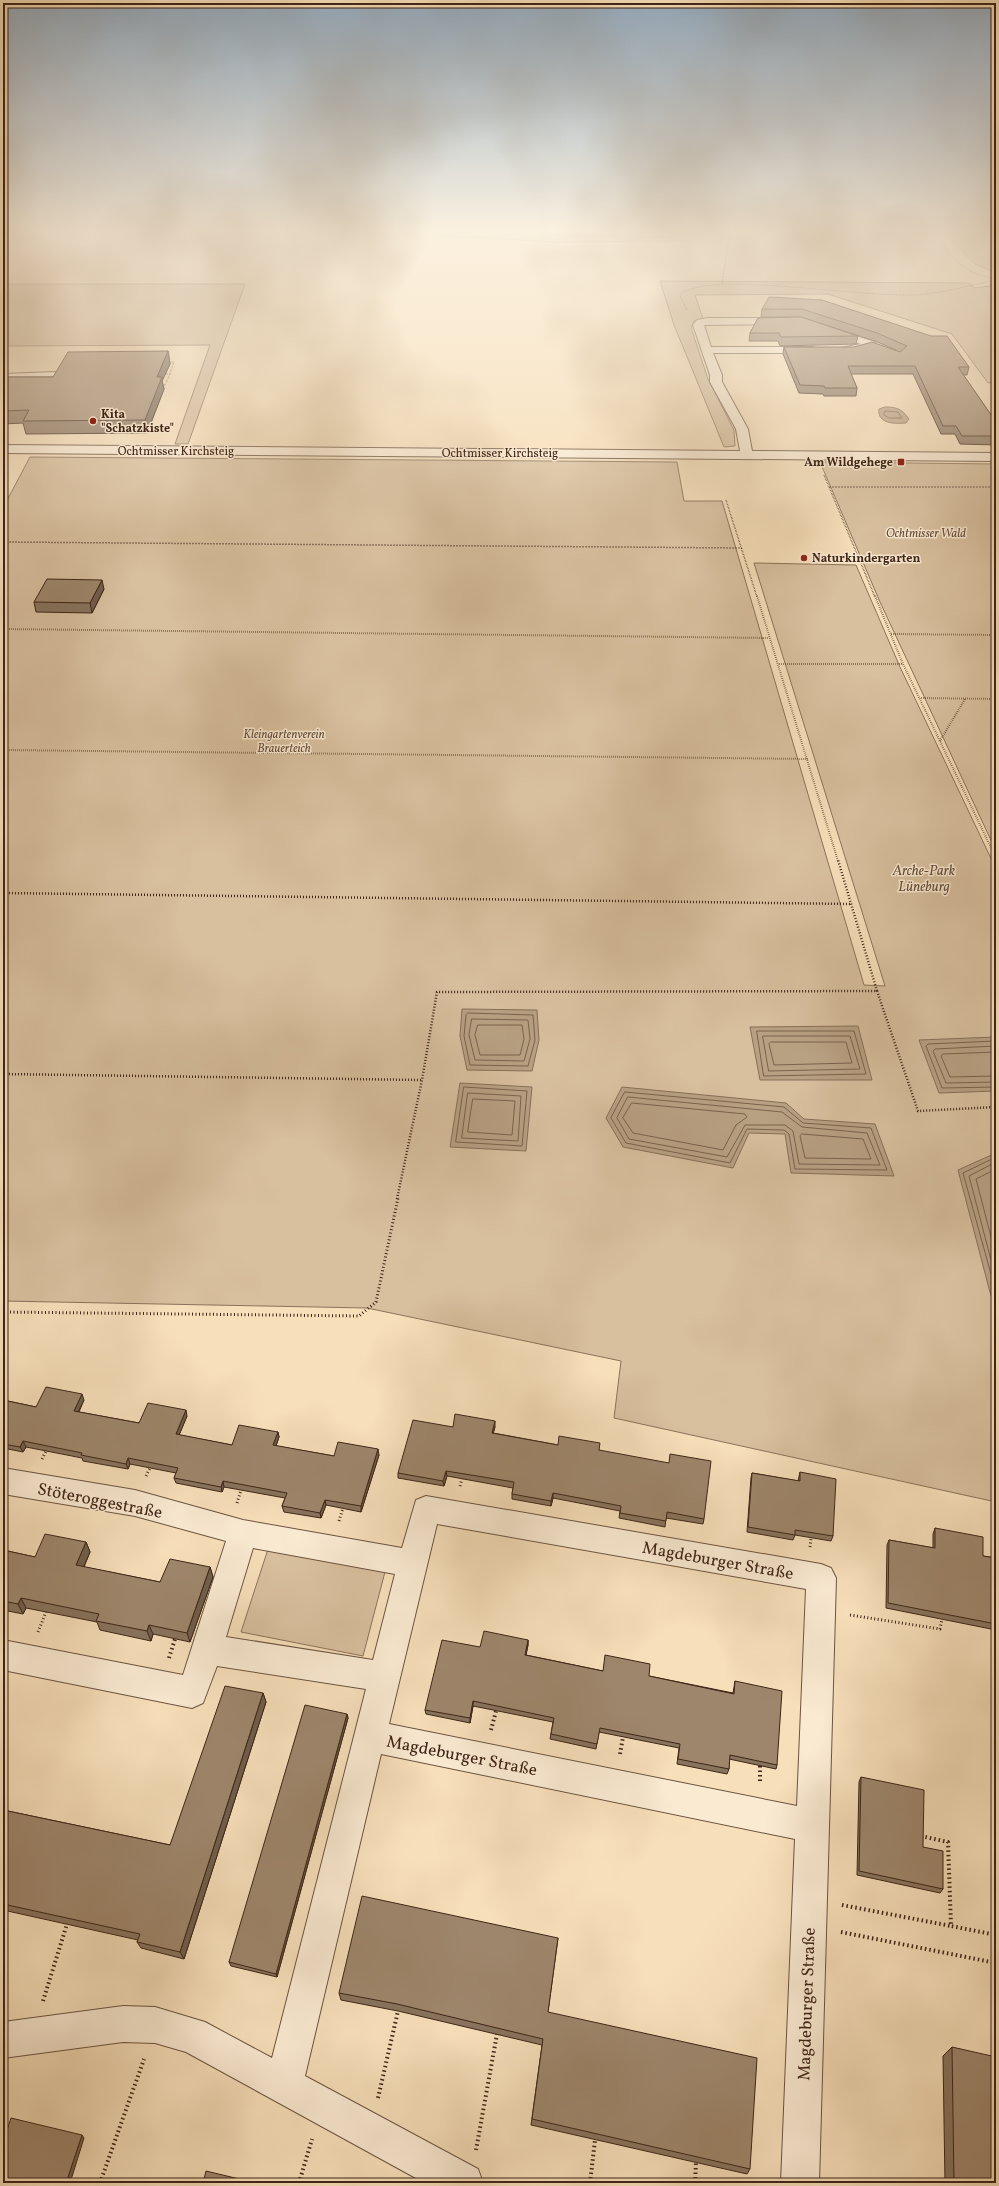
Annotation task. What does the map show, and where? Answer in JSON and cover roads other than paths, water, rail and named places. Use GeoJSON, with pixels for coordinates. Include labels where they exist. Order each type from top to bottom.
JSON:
{"type":"FeatureCollection","features":[{"type":"Feature","properties":{"kind":"street"},"geometry":{"type":"LineString","coordinates":[[701,332],[716,375],[716,382],[742,429],[743,444],[747,455]]}},
{"type":"Feature","properties":{"kind":"street"},"geometry":{"type":"LineString","coordinates":[[834,332],[885,350]]}},
{"type":"Feature","properties":{"kind":"street"},"geometry":{"type":"LineString","coordinates":[[837,350],[858,349],[871,344]]}},
{"type":"Feature","properties":{"kind":"street"},"geometry":{"type":"LineString","coordinates":[[707,350],[822,350]]}},
{"type":"Feature","properties":{"kind":"street"},"geometry":{"type":"LineString","coordinates":[[3,377],[56,375]]}},
{"type":"Feature","properties":{"kind":"street","name":"Ochtmisser Kirchsteig"},"geometry":{"type":"LineString","coordinates":[[3,449],[996,457]]}},
{"type":"Feature","properties":{"kind":"street","name":"Stöteroggestraße"},"geometry":{"type":"LineString","coordinates":[[3,1482],[135,1503],[243,1534]]}},
{"type":"Feature","properties":{"kind":"street","name":"Magdeburger Straße"},"geometry":{"type":"LineString","coordinates":[[284,2084],[426,1509],[821,1578],[800,2183]]}},
{"type":"Feature","properties":{"kind":"street"},"geometry":{"type":"LineString","coordinates":[[3,1656],[192,1692],[243,1534],[413,1564]]}},
{"type":"Feature","properties":{"kind":"street"},"geometry":{"type":"LineString","coordinates":[[207,1649],[385,1677]]}},
{"type":"Feature","properties":{"kind":"street","name":"Magdeburger Straße"},"geometry":{"type":"LineString","coordinates":[[370,1736],[812,1826]]}},
{"type":"Feature","properties":{"kind":"street"},"geometry":{"type":"LineString","coordinates":[[18,2038],[123,2024],[155,2025],[192,2034],[284,2084],[322,2107],[370,2130],[469,2171]]}},
{"type":"Feature","properties":{"kind":"water"},"geometry":{"type":"Polygon","coordinates":[[[885,407],[899,409],[909,419],[906,423],[892,423],[884,420],[879,414],[879,409],[885,407]]]}},
{"type":"Feature","properties":{"kind":"water"},"geometry":{"type":"Polygon","coordinates":[[[462,1009],[537,1010],[539,1040],[532,1071],[467,1070],[460,1036],[462,1009]]]}},
{"type":"Feature","properties":{"kind":"water"},"geometry":{"type":"Polygon","coordinates":[[[858,1026],[872,1080],[760,1080],[750,1027],[858,1026]]]}},
{"type":"Feature","properties":{"kind":"water"},"geometry":{"type":"Polygon","coordinates":[[[996,1037],[996,1091],[939,1093],[919,1040],[996,1037]]]}},
{"type":"Feature","properties":{"kind":"water"},"geometry":{"type":"Polygon","coordinates":[[[460,1083],[532,1087],[526,1151],[450,1147],[460,1083]]]}},
{"type":"Feature","properties":{"kind":"water"},"geometry":{"type":"Polygon","coordinates":[[[622,1087],[786,1103],[804,1119],[875,1124],[894,1176],[791,1173],[785,1134],[749,1133],[733,1168],[623,1147],[606,1118],[622,1087]]]}},
{"type":"Feature","properties":{"kind":"water"},"geometry":{"type":"Polygon","coordinates":[[[996,1153],[996,1296],[991,1296],[958,1170],[996,1153]]]}},
{"type":"Feature","properties":{"kind":"place","name":"Kita \"Schatzkiste\""},"geometry":{"type":"Point","coordinates":[93,421]}},
{"type":"Feature","properties":{"kind":"place","name":"Am Wildgehege"},"geometry":{"type":"Point","coordinates":[901,462]}},
{"type":"Feature","properties":{"kind":"place","name":"Naturkindergarten"},"geometry":{"type":"Point","coordinates":[804,558]}},
{"type":"Feature","properties":{"kind":"park label","name":"Ochtmisser Wald"},"geometry":{"type":"Point","coordinates":[926,533]}},
{"type":"Feature","properties":{"kind":"park label","name":"Kleingartenverein Brauerteich"},"geometry":{"type":"Point","coordinates":[284,741]}},
{"type":"Feature","properties":{"kind":"park label","name":"Arche-Park Lüneburg"},"geometry":{"type":"Point","coordinates":[924,878]}}]}
